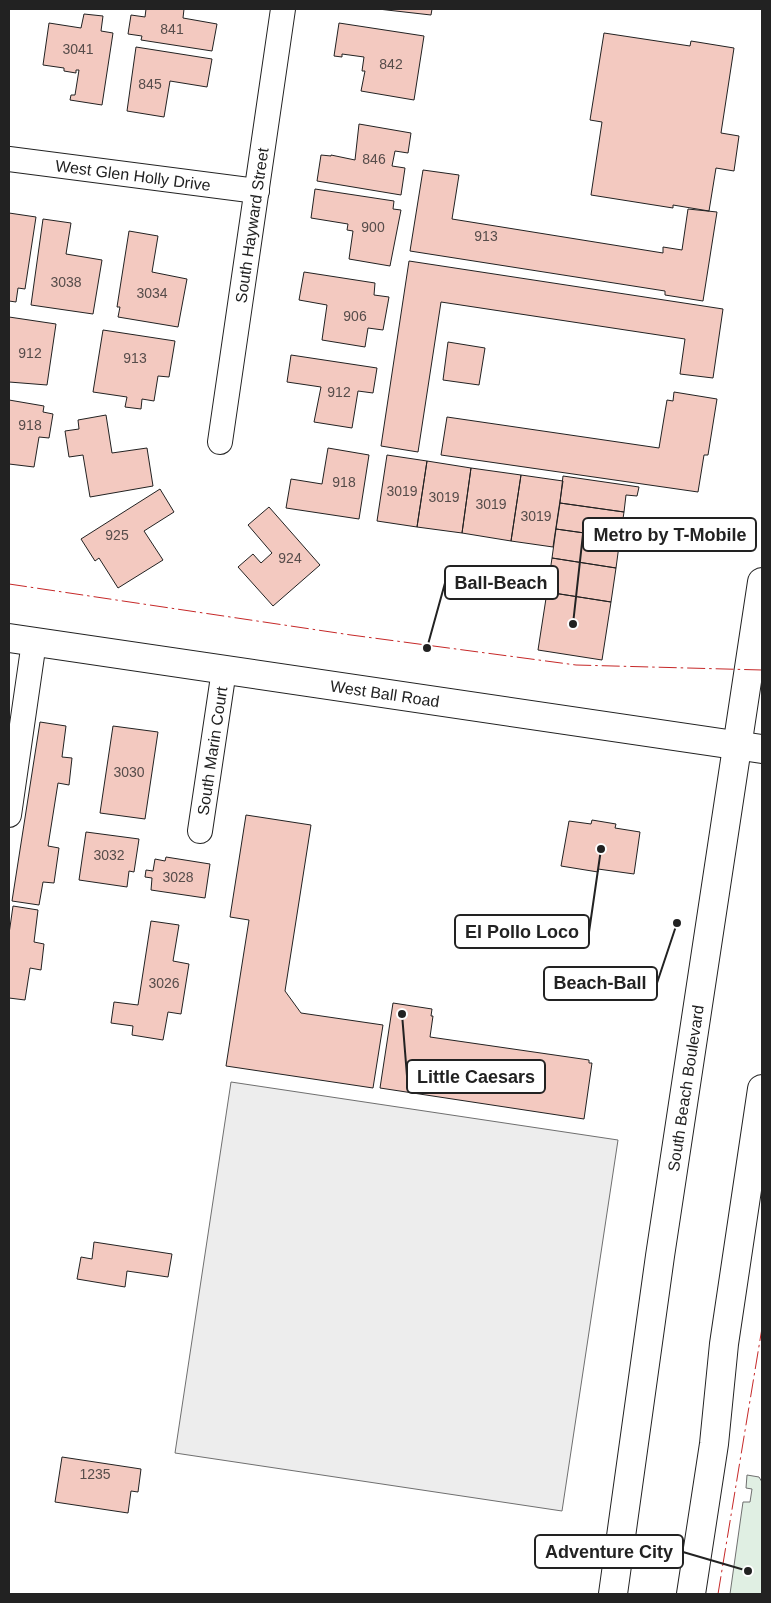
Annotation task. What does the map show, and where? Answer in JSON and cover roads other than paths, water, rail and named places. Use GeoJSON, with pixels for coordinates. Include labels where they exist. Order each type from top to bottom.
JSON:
{"type":"FeatureCollection","features":[{"type":"Feature","properties":{"kind":"main road","name":"South Beach Boulevard"},"geometry":{"type":"LineString","coordinates":[[613,1594],[662,1247],[750,747],[762,582]]}},
{"type":"Feature","properties":{"kind":"main road","name":"West Ball Road"},"geometry":{"type":"LineString","coordinates":[[21,640],[750,747]]}},
{"type":"Feature","properties":{"kind":"main road"},"geometry":{"type":"LineString","coordinates":[[691,1594],[714,1444],[724,1344],[762,1089]]}},
{"type":"Feature","properties":{"kind":"street","name":"South Hayward Street"},"geometry":{"type":"LineString","coordinates":[[220,442],[283,9]]}},
{"type":"Feature","properties":{"kind":"street","name":"West Glen Holly Drive"},"geometry":{"type":"LineString","coordinates":[[9,159],[257,191]]}},
{"type":"Feature","properties":{"kind":"street"},"geometry":{"type":"LineString","coordinates":[[9,815],[21,640]]}},
{"type":"Feature","properties":{"kind":"street","name":"South Marin Court"},"geometry":{"type":"LineString","coordinates":[[200,831],[224,670]]}},
{"type":"Feature","properties":{"kind":"place","name":"Metro by T-Mobile"},"geometry":{"type":"Point","coordinates":[573,624]}},
{"type":"Feature","properties":{"kind":"place","name":"Ball-Beach"},"geometry":{"type":"Point","coordinates":[427,648]}},
{"type":"Feature","properties":{"kind":"place","name":"El Pollo Loco"},"geometry":{"type":"Point","coordinates":[601,849]}},
{"type":"Feature","properties":{"kind":"place","name":"Beach-Ball"},"geometry":{"type":"Point","coordinates":[677,923]}},
{"type":"Feature","properties":{"kind":"place","name":"Little Caesars"},"geometry":{"type":"Point","coordinates":[402,1014]}},
{"type":"Feature","properties":{"kind":"place","name":"Adventure City"},"geometry":{"type":"Point","coordinates":[748,1571]}}]}
